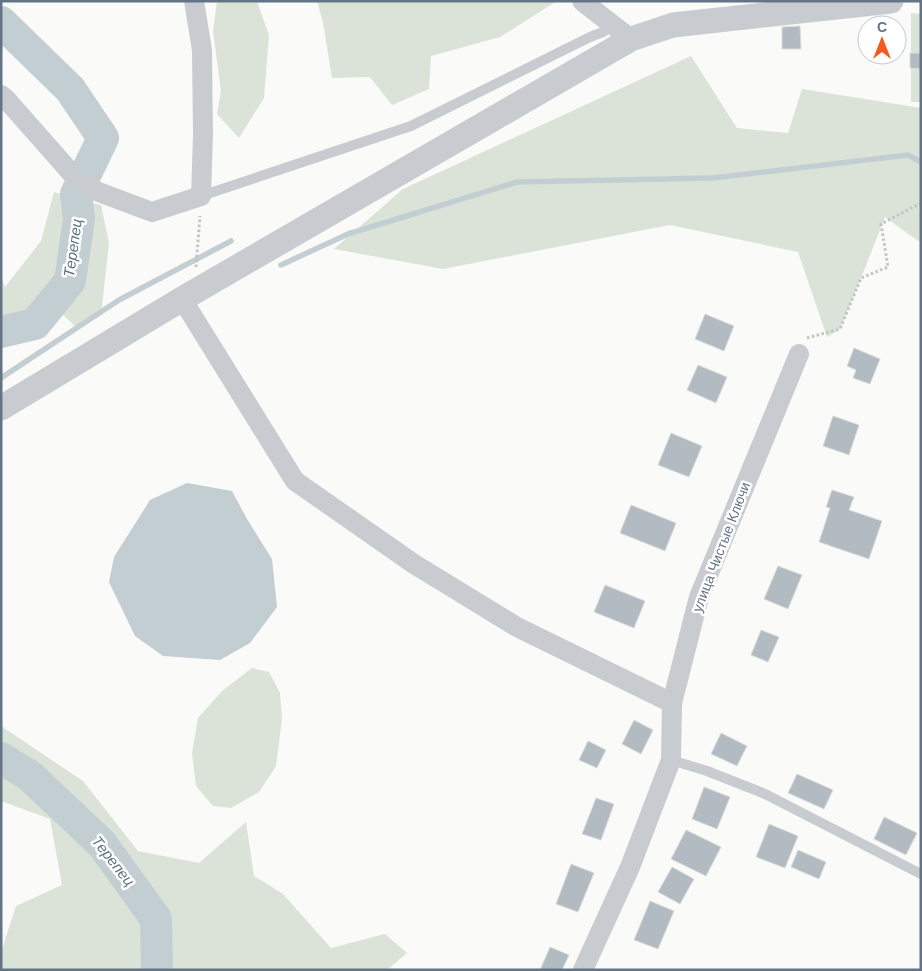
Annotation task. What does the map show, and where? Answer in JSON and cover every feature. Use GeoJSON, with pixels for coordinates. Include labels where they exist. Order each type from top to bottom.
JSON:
{"type":"FeatureCollection","features":[{"type":"Feature","properties":{"kind":"street"},"geometry":{"type":"LineString","coordinates":[[1,96],[7,100],[73,174],[96,191],[152,212],[201,196],[204,135],[202,50],[194,1]]}},
{"type":"Feature","properties":{"kind":"street"},"geometry":{"type":"LineString","coordinates":[[582,1],[622,32]]}},
{"type":"Feature","properties":{"kind":"street"},"geometry":{"type":"LineString","coordinates":[[1,408],[622,32],[673,24],[890,1]]}},
{"type":"Feature","properties":{"kind":"street"},"geometry":{"type":"LineString","coordinates":[[189,294],[295,481],[414,564],[517,626],[672,703]]}},
{"type":"Feature","properties":{"kind":"street","name":"улица Чистые Ключи"},"geometry":{"type":"LineString","coordinates":[[583,970],[630,868],[671,760],[672,703],[699,597],[802,346]]}},
{"type":"Feature","properties":{"kind":"lane"},"geometry":{"type":"LineString","coordinates":[[201,196],[411,126],[590,37],[603,32],[622,32]]}},
{"type":"Feature","properties":{"kind":"lane"},"geometry":{"type":"LineString","coordinates":[[671,760],[707,771],[764,793],[921,874]]}},
{"type":"Feature","properties":{"kind":"path"},"geometry":{"type":"LineString","coordinates":[[189,294],[196,266],[201,196]]}},
{"type":"Feature","properties":{"kind":"path"},"geometry":{"type":"LineString","coordinates":[[802,346],[840,329],[861,278],[888,267],[881,224],[921,203]]}},
{"type":"Feature","properties":{"kind":"shaded area"},"geometry":{"type":"Polygon","coordinates":[[[217,1],[257,1],[269,35],[264,98],[239,138],[217,114],[221,91],[213,31],[217,1]]]}},
{"type":"Feature","properties":{"kind":"shaded area"},"geometry":{"type":"Polygon","coordinates":[[[317,1],[557,1],[500,37],[431,56],[429,89],[392,105],[370,77],[332,78],[323,23],[317,1]]]}},
{"type":"Feature","properties":{"kind":"shaded area"},"geometry":{"type":"Polygon","coordinates":[[[911,13],[921,14],[921,102],[911,102],[911,13]]]}},
{"type":"Feature","properties":{"kind":"shaded area"},"geometry":{"type":"Polygon","coordinates":[[[691,56],[737,128],[788,133],[802,89],[921,108],[921,243],[885,217],[840,329],[827,337],[798,252],[670,225],[443,269],[334,249],[403,189],[691,56]]]}},
{"type":"Feature","properties":{"kind":"shaded area"},"geometry":{"type":"Polygon","coordinates":[[[54,192],[101,205],[109,243],[101,315],[77,328],[60,312],[38,334],[1,349],[1,278],[5,287],[41,241],[54,192]]]}},
{"type":"Feature","properties":{"kind":"shaded area"},"geometry":{"type":"Polygon","coordinates":[[[187,483],[232,491],[272,559],[277,607],[250,643],[220,660],[163,656],[135,636],[109,582],[114,557],[150,500],[187,483]]]}},
{"type":"Feature","properties":{"kind":"shaded area"},"geometry":{"type":"Polygon","coordinates":[[[252,668],[269,672],[280,693],[282,719],[276,766],[259,792],[231,808],[213,806],[196,786],[192,753],[198,718],[222,691],[252,668]]]}},
{"type":"Feature","properties":{"kind":"shaded area"},"geometry":{"type":"Polygon","coordinates":[[[1,726],[83,781],[138,851],[199,863],[246,822],[254,876],[283,894],[331,948],[385,934],[407,953],[387,970],[1,970],[1,952],[16,906],[62,885],[50,819],[1,801],[1,726]]]}},
{"type":"Feature","properties":{"kind":"building"},"geometry":{"type":"Polygon","coordinates":[[[800,26],[801,49],[782,49],[782,27],[800,26]]]}},
{"type":"Feature","properties":{"kind":"building"},"geometry":{"type":"Polygon","coordinates":[[[910,53],[921,53],[921,69],[910,68],[910,53]]]}},
{"type":"Feature","properties":{"kind":"building"},"geometry":{"type":"Polygon","coordinates":[[[705,314],[734,326],[724,351],[695,339],[705,314]]]}},
{"type":"Feature","properties":{"kind":"building"},"geometry":{"type":"Polygon","coordinates":[[[854,348],[880,359],[870,384],[853,378],[856,370],[847,366],[854,348]]]}},
{"type":"Feature","properties":{"kind":"building"},"geometry":{"type":"Polygon","coordinates":[[[698,365],[727,377],[716,403],[687,390],[698,365]]]}},
{"type":"Feature","properties":{"kind":"building"},"geometry":{"type":"Polygon","coordinates":[[[833,416],[859,425],[849,455],[823,446],[833,416]]]}},
{"type":"Feature","properties":{"kind":"building"},"geometry":{"type":"Polygon","coordinates":[[[671,433],[702,446],[689,477],[658,465],[671,433]]]}},
{"type":"Feature","properties":{"kind":"building"},"geometry":{"type":"Polygon","coordinates":[[[832,490],[854,497],[849,510],[882,521],[869,559],[819,542],[830,508],[826,507],[832,490]]]}},
{"type":"Feature","properties":{"kind":"building"},"geometry":{"type":"Polygon","coordinates":[[[631,505],[676,523],[665,551],[620,533],[631,505]]]}},
{"type":"Feature","properties":{"kind":"building"},"geometry":{"type":"Polygon","coordinates":[[[778,566],[802,575],[788,609],[764,599],[778,566]]]}},
{"type":"Feature","properties":{"kind":"building"},"geometry":{"type":"Polygon","coordinates":[[[605,585],[645,601],[634,628],[594,612],[605,585]]]}},
{"type":"Feature","properties":{"kind":"building"},"geometry":{"type":"Polygon","coordinates":[[[761,630],[779,637],[768,662],[751,655],[761,630]]]}},
{"type":"Feature","properties":{"kind":"building"},"geometry":{"type":"Polygon","coordinates":[[[634,720],[653,730],[641,754],[622,744],[634,720]]]}},
{"type":"Feature","properties":{"kind":"building"},"geometry":{"type":"Polygon","coordinates":[[[721,733],[747,746],[737,766],[711,754],[721,733]]]}},
{"type":"Feature","properties":{"kind":"building"},"geometry":{"type":"Polygon","coordinates":[[[588,741],[606,750],[597,768],[579,760],[588,741]]]}},
{"type":"Feature","properties":{"kind":"building"},"geometry":{"type":"Polygon","coordinates":[[[797,774],[833,790],[824,809],[788,793],[797,774]]]}},
{"type":"Feature","properties":{"kind":"building"},"geometry":{"type":"Polygon","coordinates":[[[704,787],[730,797],[717,829],[692,819],[704,787]]]}},
{"type":"Feature","properties":{"kind":"building"},"geometry":{"type":"Polygon","coordinates":[[[596,798],[614,804],[601,840],[582,834],[596,798]]]}},
{"type":"Feature","properties":{"kind":"building"},"geometry":{"type":"Polygon","coordinates":[[[884,817],[917,833],[906,855],[874,839],[884,817]]]}},
{"type":"Feature","properties":{"kind":"building"},"geometry":{"type":"Polygon","coordinates":[[[769,824],[798,836],[785,868],[756,857],[769,824]]]}},
{"type":"Feature","properties":{"kind":"building"},"geometry":{"type":"Polygon","coordinates":[[[686,830],[721,847],[706,876],[671,859],[686,830]]]}},
{"type":"Feature","properties":{"kind":"building"},"geometry":{"type":"Polygon","coordinates":[[[798,850],[826,862],[819,879],[791,867],[798,850]]]}},
{"type":"Feature","properties":{"kind":"building"},"geometry":{"type":"Polygon","coordinates":[[[571,864],[594,873],[578,912],[556,904],[571,864]]]}},
{"type":"Feature","properties":{"kind":"building"},"geometry":{"type":"Polygon","coordinates":[[[672,867],[694,879],[680,904],[658,892],[672,867]]]}},
{"type":"Feature","properties":{"kind":"building"},"geometry":{"type":"Polygon","coordinates":[[[650,901],[674,911],[658,949],[634,940],[650,901]]]}},
{"type":"Feature","properties":{"kind":"building"},"geometry":{"type":"Polygon","coordinates":[[[550,947],[569,955],[562,970],[540,970],[550,947]]]}},
{"type":"Feature","properties":{"kind":"waterway","name":"Терепец"},"geometry":{"type":"LineString","coordinates":[[1,22],[70,89],[103,138],[76,194],[79,219],[70,281],[35,324],[1,332]]}},
{"type":"Feature","properties":{"kind":"waterway"},"geometry":{"type":"LineString","coordinates":[[281,265],[348,234],[517,182],[713,178],[908,155],[921,162]]}},
{"type":"Feature","properties":{"kind":"waterway"},"geometry":{"type":"LineString","coordinates":[[1,378],[119,300],[231,241]]}},
{"type":"Feature","properties":{"kind":"waterway","name":"Терепец"},"geometry":{"type":"LineString","coordinates":[[1,758],[30,776],[102,844],[156,919],[157,970]]}}]}
